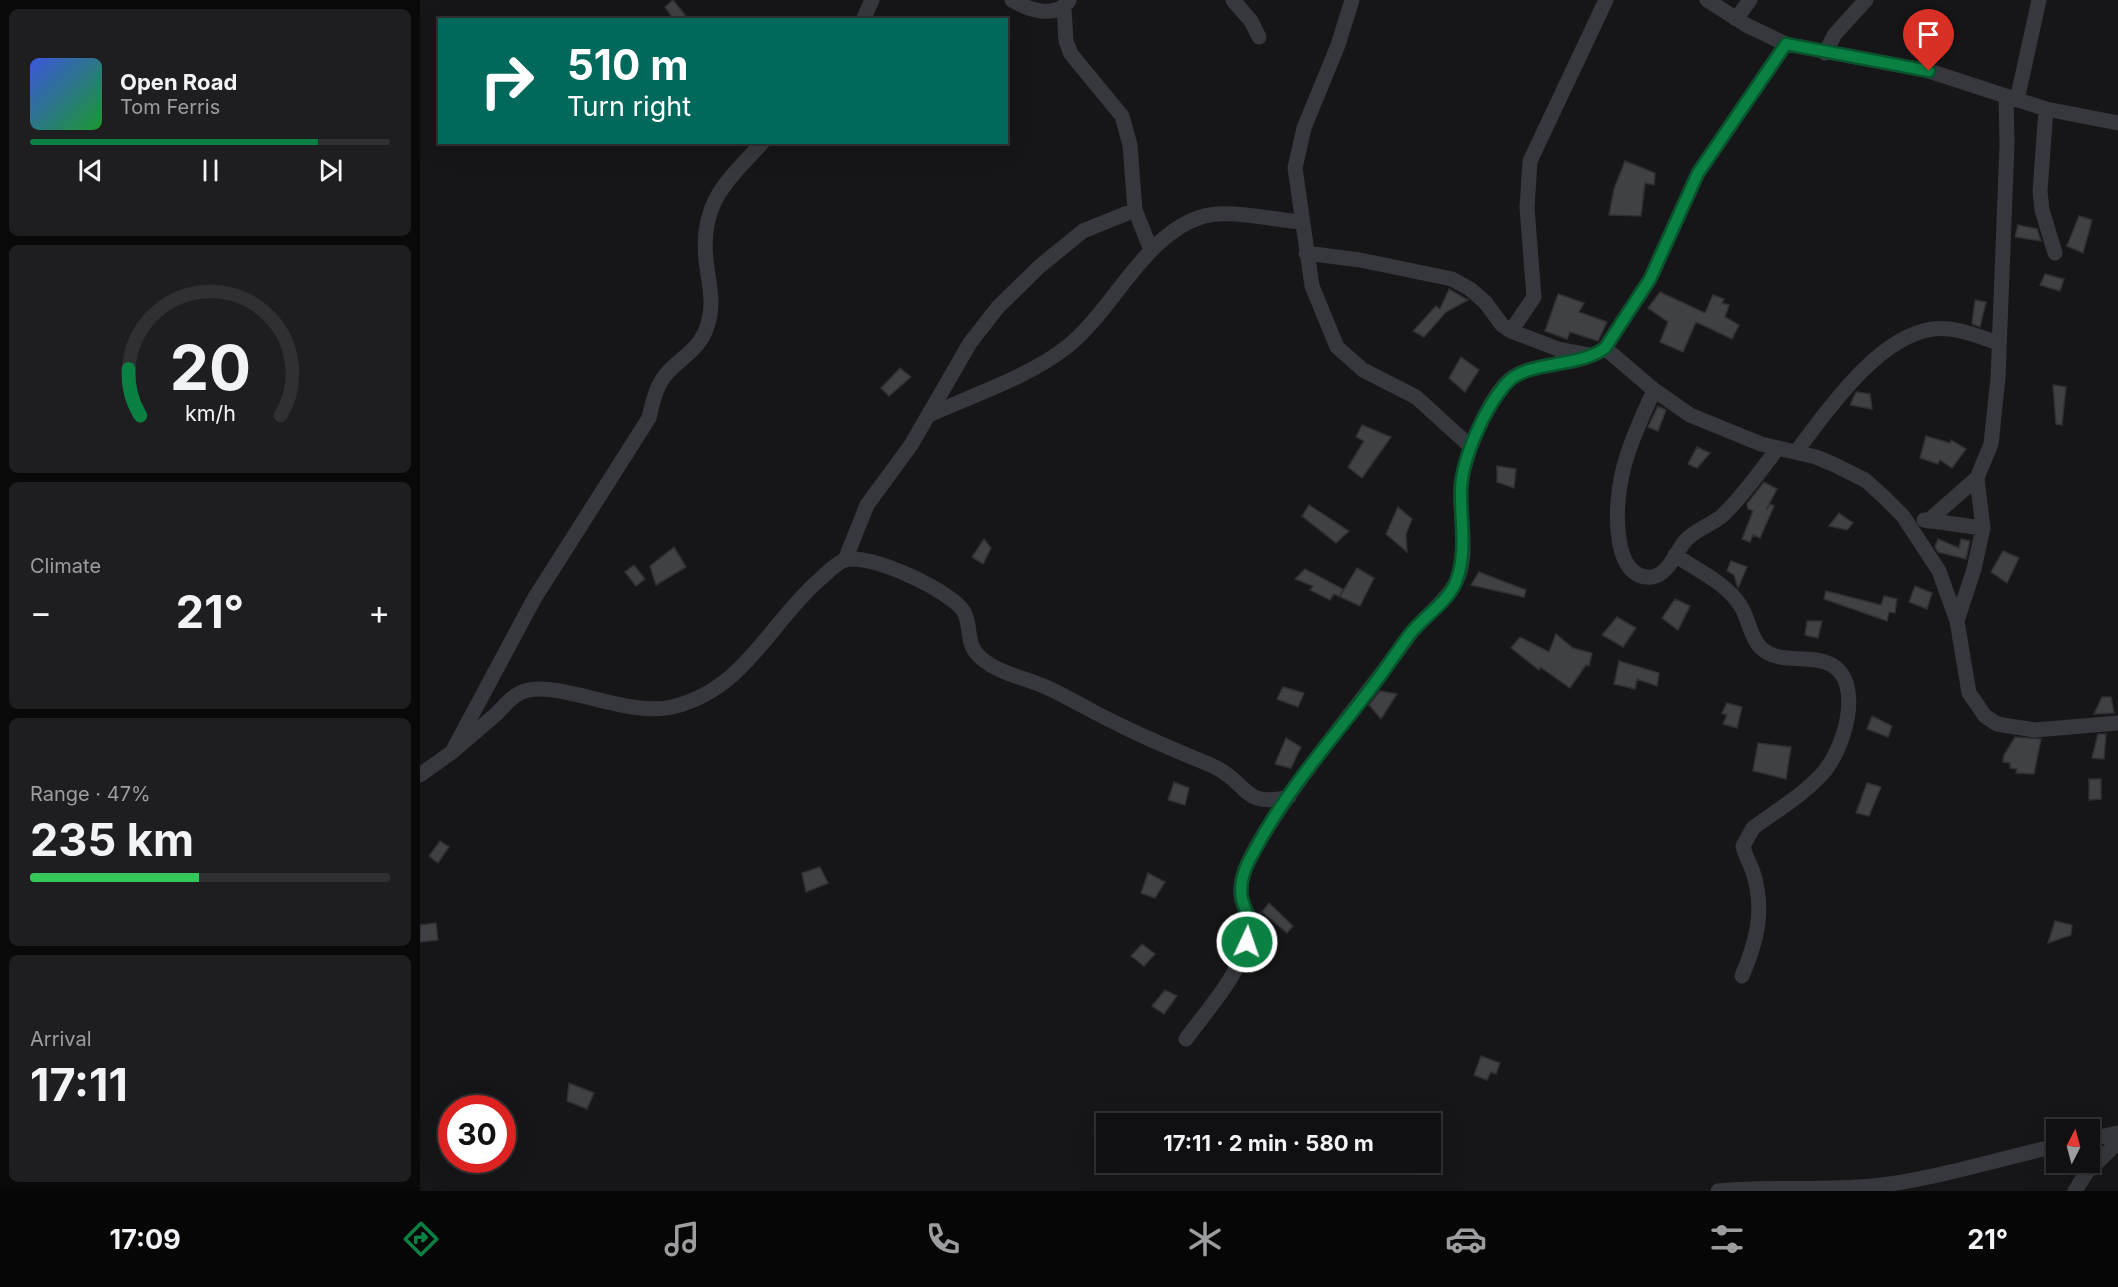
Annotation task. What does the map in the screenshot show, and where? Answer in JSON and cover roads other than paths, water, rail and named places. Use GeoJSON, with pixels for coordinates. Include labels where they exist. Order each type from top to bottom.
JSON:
{"type":"FeatureCollection","features":[{"type":"Feature","properties":{"kind":"street"},"geometry":{"type":"LineString","coordinates":[[864,18],[872,0]]}},
{"type":"Feature","properties":{"kind":"street"},"geometry":{"type":"LineString","coordinates":[[1012,0],[1026,8],[1042,12],[1067,4],[1066,41],[1071,54],[1122,116],[1130,145],[1135,210],[1151,250]]}},
{"type":"Feature","properties":{"kind":"street"},"geometry":{"type":"LineString","coordinates":[[1233,0],[1251,21],[1259,37]]}},
{"type":"Feature","properties":{"kind":"street"},"geometry":{"type":"LineString","coordinates":[[1352,0],[1338,45],[1304,128],[1297,152],[1295,168],[1301,222],[1312,286],[1337,347],[1362,370],[1416,397],[1471,447]]}},
{"type":"Feature","properties":{"kind":"street"},"geometry":{"type":"LineString","coordinates":[[1511,332],[1534,297],[1527,208],[1530,161],[1606,0]]}},
{"type":"Feature","properties":{"kind":"street"},"geometry":{"type":"LineString","coordinates":[[1707,0],[1736,19],[1786,44],[1929,71],[2046,109],[2118,123]]}},
{"type":"Feature","properties":{"kind":"street"},"geometry":{"type":"LineString","coordinates":[[1736,19],[1750,0]]}},
{"type":"Feature","properties":{"kind":"street"},"geometry":{"type":"LineString","coordinates":[[1825,53],[1835,34],[1866,0]]}},
{"type":"Feature","properties":{"kind":"street"},"geometry":{"type":"LineString","coordinates":[[1928,520],[1977,478],[1991,444],[1996,412],[2012,98],[2039,0]]}},
{"type":"Feature","properties":{"kind":"street"},"geometry":{"type":"LineString","coordinates":[[1186,1039],[1234,974],[1242,954],[1251,921],[1242,900],[1243,873],[1256,848],[1289,797],[1409,635],[1444,599],[1457,581],[1463,538],[1461,487],[1464,467],[1493,401],[1506,382],[1532,370],[1600,352],[1650,279],[1698,173],[1786,44]]}},
{"type":"Feature","properties":{"kind":"street"},"geometry":{"type":"LineString","coordinates":[[2046,109],[2040,191],[2042,210],[2055,253]]}},
{"type":"Feature","properties":{"kind":"street"},"geometry":{"type":"LineString","coordinates":[[452,752],[534,599],[649,418],[658,385],[704,335],[713,302],[706,260],[706,226],[709,211],[727,182],[762,144]]}},
{"type":"Feature","properties":{"kind":"street"},"geometry":{"type":"LineString","coordinates":[[420,775],[452,752],[517,694],[533,688],[558,690],[624,707],[650,709],[671,707],[710,692],[738,673],[804,593],[844,560],[867,505],[911,445],[970,343],[998,307],[1040,266],[1083,231],[1135,210]]}},
{"type":"Feature","properties":{"kind":"street"},"geometry":{"type":"LineString","coordinates":[[929,415],[1030,368],[1068,346],[1091,323],[1151,250],[1183,226],[1201,217],[1223,214],[1301,222]]}},
{"type":"Feature","properties":{"kind":"street"},"geometry":{"type":"LineString","coordinates":[[1306,253],[1360,260],[1452,279],[1478,296],[1502,325],[1511,332],[1558,349],[1600,352],[1690,415],[1778,448],[1816,457],[1865,480],[1903,516],[1939,571],[1957,621],[1969,693],[1976,706],[1997,724],[2035,730],[2118,723]]}},
{"type":"Feature","properties":{"kind":"street"},"geometry":{"type":"LineString","coordinates":[[1796,452],[1860,373],[1878,357],[1908,338],[1932,329],[1949,329],[1999,343]]}},
{"type":"Feature","properties":{"kind":"street"},"geometry":{"type":"LineString","coordinates":[[1654,390],[1631,445],[1620,485],[1619,540],[1622,556],[1628,567],[1641,576],[1653,577],[1663,572],[1687,539],[1721,517],[1742,496],[1778,448]]}},
{"type":"Feature","properties":{"kind":"street"},"geometry":{"type":"LineString","coordinates":[[1957,621],[1974,569],[1983,528],[1977,478]]}},
{"type":"Feature","properties":{"kind":"street"},"geometry":{"type":"LineString","coordinates":[[1903,516],[1983,528]]}},
{"type":"Feature","properties":{"kind":"street"},"geometry":{"type":"LineString","coordinates":[[1675,555],[1724,588],[1741,606],[1753,638],[1760,647],[1772,655],[1829,664],[1843,675],[1849,688],[1849,714],[1836,750],[1823,773],[1754,828],[1746,837],[1743,846],[1753,871],[1760,923],[1755,944],[1742,976]]}},
{"type":"Feature","properties":{"kind":"street"},"geometry":{"type":"LineString","coordinates":[[844,560],[866,560],[890,568],[955,600],[965,614],[970,645],[980,658],[1000,670],[1048,688],[1119,725],[1215,767],[1228,774],[1247,794],[1257,799],[1272,801],[1289,797]]}},
{"type":"Feature","properties":{"kind":"street"},"geometry":{"type":"LineString","coordinates":[[2100,1137],[2118,1133]]}},
{"type":"Feature","properties":{"kind":"street"},"geometry":{"type":"LineString","coordinates":[[2075,1191],[2086,1173],[2118,1142]]}},
{"type":"Feature","properties":{"kind":"street"},"geometry":{"type":"LineString","coordinates":[[1718,1191],[1755,1188],[1807,1189],[1875,1186],[2046,1148]]}}]}
